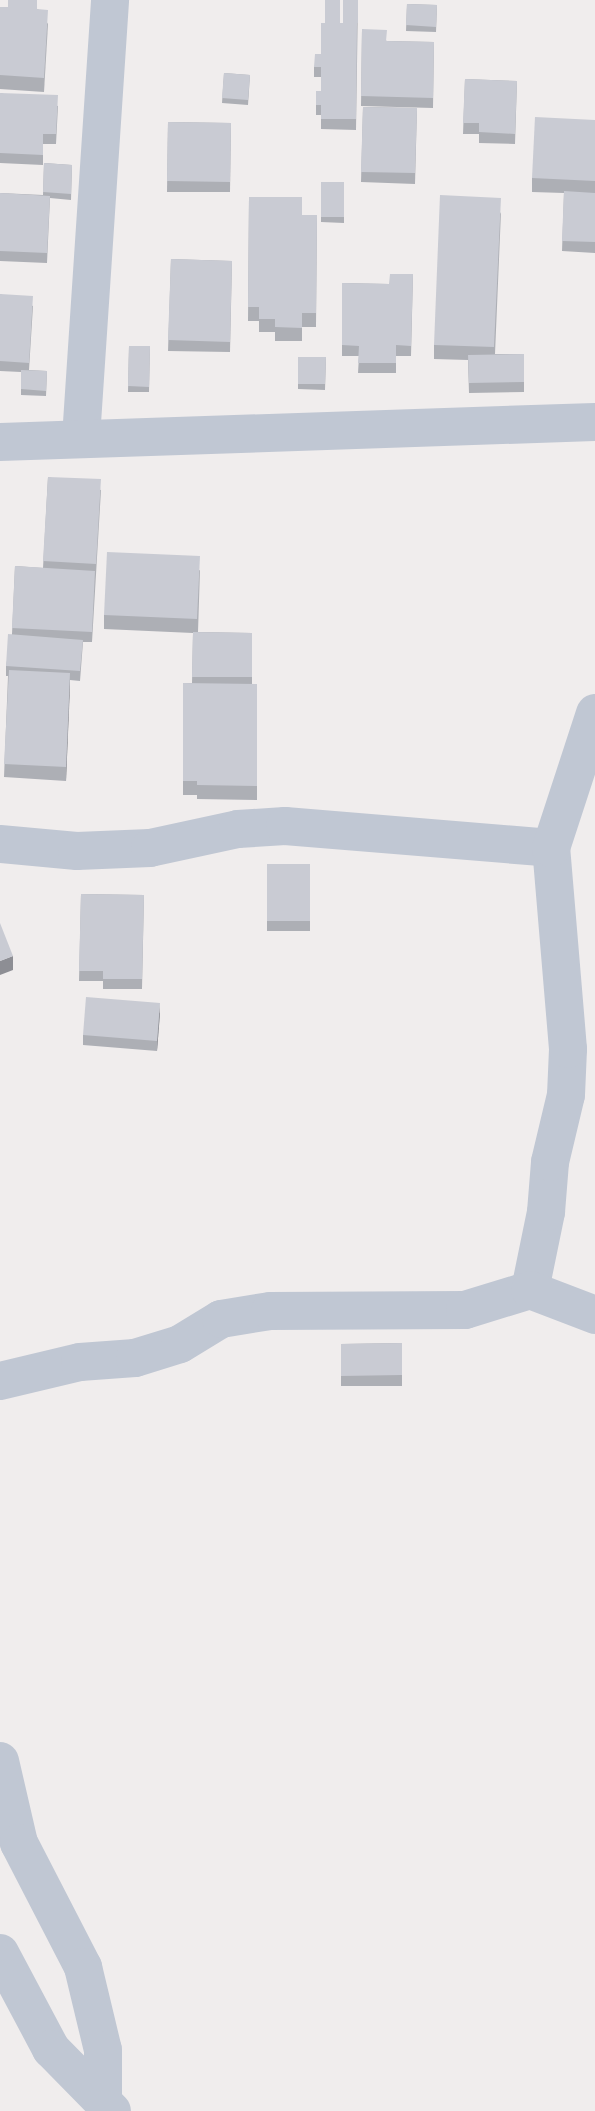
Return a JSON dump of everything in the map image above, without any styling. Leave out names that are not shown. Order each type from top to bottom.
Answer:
[{"type":"street","points":[[81,438],[110,0]]},
{"type":"street","points":[[0,442],[595,422]]},
{"type":"street","points":[[530,1290],[566,1096],[567,1061],[551,848],[595,713]]},
{"type":"street","points":[[0,844],[77,851],[149,848],[238,829],[285,827],[551,848]]},
{"type":"street","points":[[0,1381],[80,1362],[135,1358],[180,1344],[221,1320],[270,1311],[465,1310],[530,1290],[595,1315]]},
{"type":"street","points":[[0,1761],[19,1843],[83,1967],[103,2050],[108,2106]]},
{"type":"street","points":[[0,1953],[51,2049],[108,2106]]},
{"type":"building","points":[[8,0],[37,0],[37,9],[48,10],[44,78],[0,75],[0,7],[8,7]]},
{"type":"building","points":[[325,0],[340,0],[340,23],[325,23]]},
{"type":"building","points":[[343,0],[358,0],[358,23],[343,23]]},
{"type":"building","points":[[407,4],[437,5],[436,27],[406,25]]},
{"type":"building","points":[[321,23],[357,23],[356,119],[321,119],[321,105],[316,105],[316,91],[321,91],[321,67],[314,67],[315,54],[321,54]]},
{"type":"building","points":[[362,29],[387,30],[386,41],[434,42],[433,98],[361,96]]},
{"type":"building","points":[[224,73],[250,75],[248,100],[222,98]]},
{"type":"building","points":[[465,79],[517,81],[515,134],[479,132],[479,123],[463,123]]},
{"type":"building","points":[[0,93],[58,95],[56,134],[43,134],[43,155],[0,153]]},
{"type":"building","points":[[363,107],[417,108],[415,173],[361,172]]},
{"type":"building","points":[[535,117],[595,120],[595,181],[532,178]]},
{"type":"building","points":[[168,122],[231,123],[230,182],[167,181]]},
{"type":"building","points":[[44,163],[72,165],[71,194],[43,192]]},
{"type":"building","points":[[321,182],[344,182],[344,217],[321,217]]},
{"type":"building","points":[[564,191],[595,193],[595,242],[562,241]]},
{"type":"building","points":[[0,193],[50,196],[47,253],[0,251]]},
{"type":"building","points":[[440,195],[501,198],[494,347],[434,345]]},
{"type":"building","points":[[249,197],[302,197],[302,215],[317,215],[316,313],[302,313],[302,328],[275,327],[275,319],[259,319],[259,307],[248,307]]},
{"type":"building","points":[[171,259],[232,261],[230,342],[168,340]]},
{"type":"building","points":[[390,274],[413,274],[411,346],[396,345],[396,363],[358,363],[359,346],[342,345],[342,283],[389,284]]},
{"type":"building","points":[[0,294],[33,296],[29,363],[0,361]]},
{"type":"building","points":[[129,346],[150,346],[149,387],[128,386]]},
{"type":"building","points":[[524,354],[524,382],[469,383],[468,355]]},
{"type":"building","points":[[298,357],[326,357],[325,384],[298,384]]},
{"type":"building","points":[[21,370],[47,371],[46,391],[21,389]]},
{"type":"building","points":[[48,477],[101,479],[96,564],[43,561]]},
{"type":"building","points":[[107,552],[200,556],[197,619],[104,615]]},
{"type":"building","points":[[15,566],[95,571],[92,632],[12,628]]},
{"type":"building","points":[[193,632],[252,633],[252,677],[192,677]]},
{"type":"building","points":[[8,634],[83,640],[80,671],[6,666]]},
{"type":"building","points":[[9,670],[70,673],[66,767],[4,764]]},
{"type":"building","points":[[183,683],[257,684],[257,786],[197,785],[197,781],[183,781]]},
{"type":"building","points":[[267,864],[310,864],[310,921],[267,921]]},
{"type":"building","points":[[81,894],[144,895],[142,979],[103,979],[103,971],[79,971]]},
{"type":"building","points":[[0,923],[13,956],[0,961]]},
{"type":"building","points":[[86,997],[160,1003],[157,1041],[83,1035]]},
{"type":"building","points":[[402,1343],[402,1375],[341,1376],[341,1344]]}]
